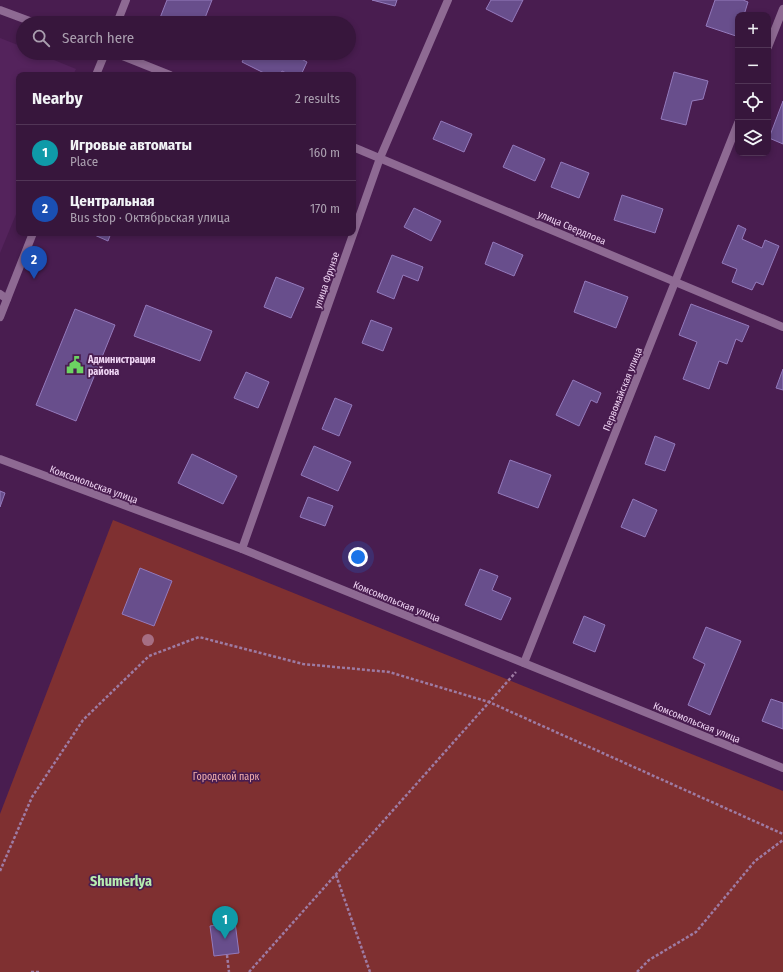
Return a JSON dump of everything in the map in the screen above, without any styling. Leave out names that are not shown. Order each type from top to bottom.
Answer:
[{"type":"street","points":[[120,16],[126,0]]},
{"type":"street","name":"улица Фрунзе","points":[[356,226],[380,158],[448,0]]},
{"type":"street","points":[[771,39],[783,9]]},
{"type":"street","points":[[0,10],[16,16]]},
{"type":"street","points":[[97,72],[102,60]]},
{"type":"street","points":[[132,60],[162,72]]},
{"type":"street","name":"Первомайская улица","points":[[524,663],[735,131]]},
{"type":"street","name":"улица Свердлова","points":[[356,148],[783,327]]},
{"type":"street","points":[[0,317],[4,296],[33,236]]},
{"type":"street","name":"улица Фрунзе","points":[[242,549],[352,236]]},
{"type":"street","name":"Комсомольская улица","points":[[0,459],[242,549],[783,768]]},
{"type":"path","points":[[0,871],[32,797],[83,720],[149,656],[199,637],[303,664],[389,672],[489,702],[783,834]]},
{"type":"path","points":[[249,972],[524,663]]},
{"type":"path","points":[[636,972],[649,960],[696,932],[755,861],[783,840]]},
{"type":"path","points":[[336,875],[370,972]]},
{"type":"path","points":[[227,954],[229,972]]},
{"type":"path","points":[[31,972],[41,972]]},
{"type":"shaded area","points":[[0,38],[16,44],[16,60],[54,60],[76,69],[74,72],[16,72],[16,214],[0,253]]},
{"type":"green space","name":"Городской парк","points":[[113,520],[783,791],[783,972],[0,972],[0,814]]},
{"type":"building","points":[[167,0],[212,0],[206,16],[161,16]]},
{"type":"building","points":[[372,0],[397,0],[395,6]]},
{"type":"building","points":[[491,0],[523,0],[512,22],[486,9]]},
{"type":"building","points":[[715,0],[743,0],[748,2],[745,12],[735,12],[735,36],[706,26]]},
{"type":"building","points":[[243,60],[303,60],[307,62],[302,72],[262,72],[242,62]]},
{"type":"building","points":[[674,72],[708,81],[703,99],[692,101],[686,125],[661,119]]},
{"type":"building","points":[[783,101],[783,144],[771,139],[771,133]]},
{"type":"building","points":[[441,121],[472,134],[464,152],[433,139]]},
{"type":"building","points":[[513,145],[545,159],[535,181],[503,167]]},
{"type":"building","points":[[561,162],[589,173],[579,198],[551,187]]},
{"type":"building","points":[[622,195],[663,209],[655,233],[614,220]]},
{"type":"building","points":[[414,208],[441,221],[431,241],[404,227]]},
{"type":"building","points":[[738,225],[746,229],[742,239],[762,248],[765,240],[779,246],[763,285],[756,282],[752,290],[732,282],[737,269],[722,263]]},
{"type":"building","points":[[97,236],[110,236],[108,241]]},
{"type":"building","points":[[493,242],[523,255],[514,276],[485,264]]},
{"type":"building","points":[[392,255],[423,267],[418,281],[403,275],[394,299],[377,292]]},
{"type":"building","points":[[276,277],[304,288],[291,318],[264,307]]},
{"type":"building","points":[[585,281],[628,297],[616,328],[574,312]]},
{"type":"building","points":[[691,304],[749,326],[742,342],[736,339],[727,364],[719,361],[709,389],[683,379],[697,342],[679,335]]},
{"type":"building","points":[[146,305],[212,331],[200,361],[134,336]]},
{"type":"building","name":"Администрация района","points":[[75,309],[115,325],[76,421],[36,405]]},
{"type":"building","points":[[371,320],[392,328],[383,351],[362,343]]},
{"type":"building","points":[[783,369],[783,390],[776,388]]},
{"type":"building","points":[[246,372],[269,382],[258,408],[234,398]]},
{"type":"building","points":[[573,380],[601,393],[597,403],[591,400],[579,426],[556,415]]},
{"type":"building","points":[[335,398],[352,405],[339,436],[322,429]]},
{"type":"building","points":[[655,436],[675,444],[665,471],[645,464]]},
{"type":"building","points":[[314,446],[351,462],[338,491],[301,475]]},
{"type":"building","points":[[192,454],[237,476],[223,504],[178,483]]},
{"type":"building","points":[[510,460],[551,475],[538,508],[498,493]]},
{"type":"building","points":[[0,491],[5,493],[0,507]]},
{"type":"building","points":[[308,497],[333,506],[325,526],[300,517]]},
{"type":"building","points":[[633,499],[657,510],[645,537],[621,527]]},
{"type":"building","points":[[140,568],[172,581],[154,626],[122,614]]},
{"type":"building","points":[[480,569],[498,576],[492,590],[511,598],[501,620],[465,605]]},
{"type":"building","points":[[584,616],[605,625],[595,652],[573,643]]},
{"type":"building","points":[[706,627],[741,641],[710,715],[688,705],[705,664],[693,658]]},
{"type":"building","points":[[771,699],[783,703],[783,729],[762,721]]},
{"type":"building","points":[[235,922],[239,953],[214,956],[210,926]]},
{"type":"place","name":"Центральная","points":[[34,279]]},
{"type":"place","name":"Администрация района","points":[[75,365]]},
{"type":"place","name":"Игровые автоматы","points":[[225,939]]},
{"type":"district","name":"Shumerlya","points":[[121,881]]}]
